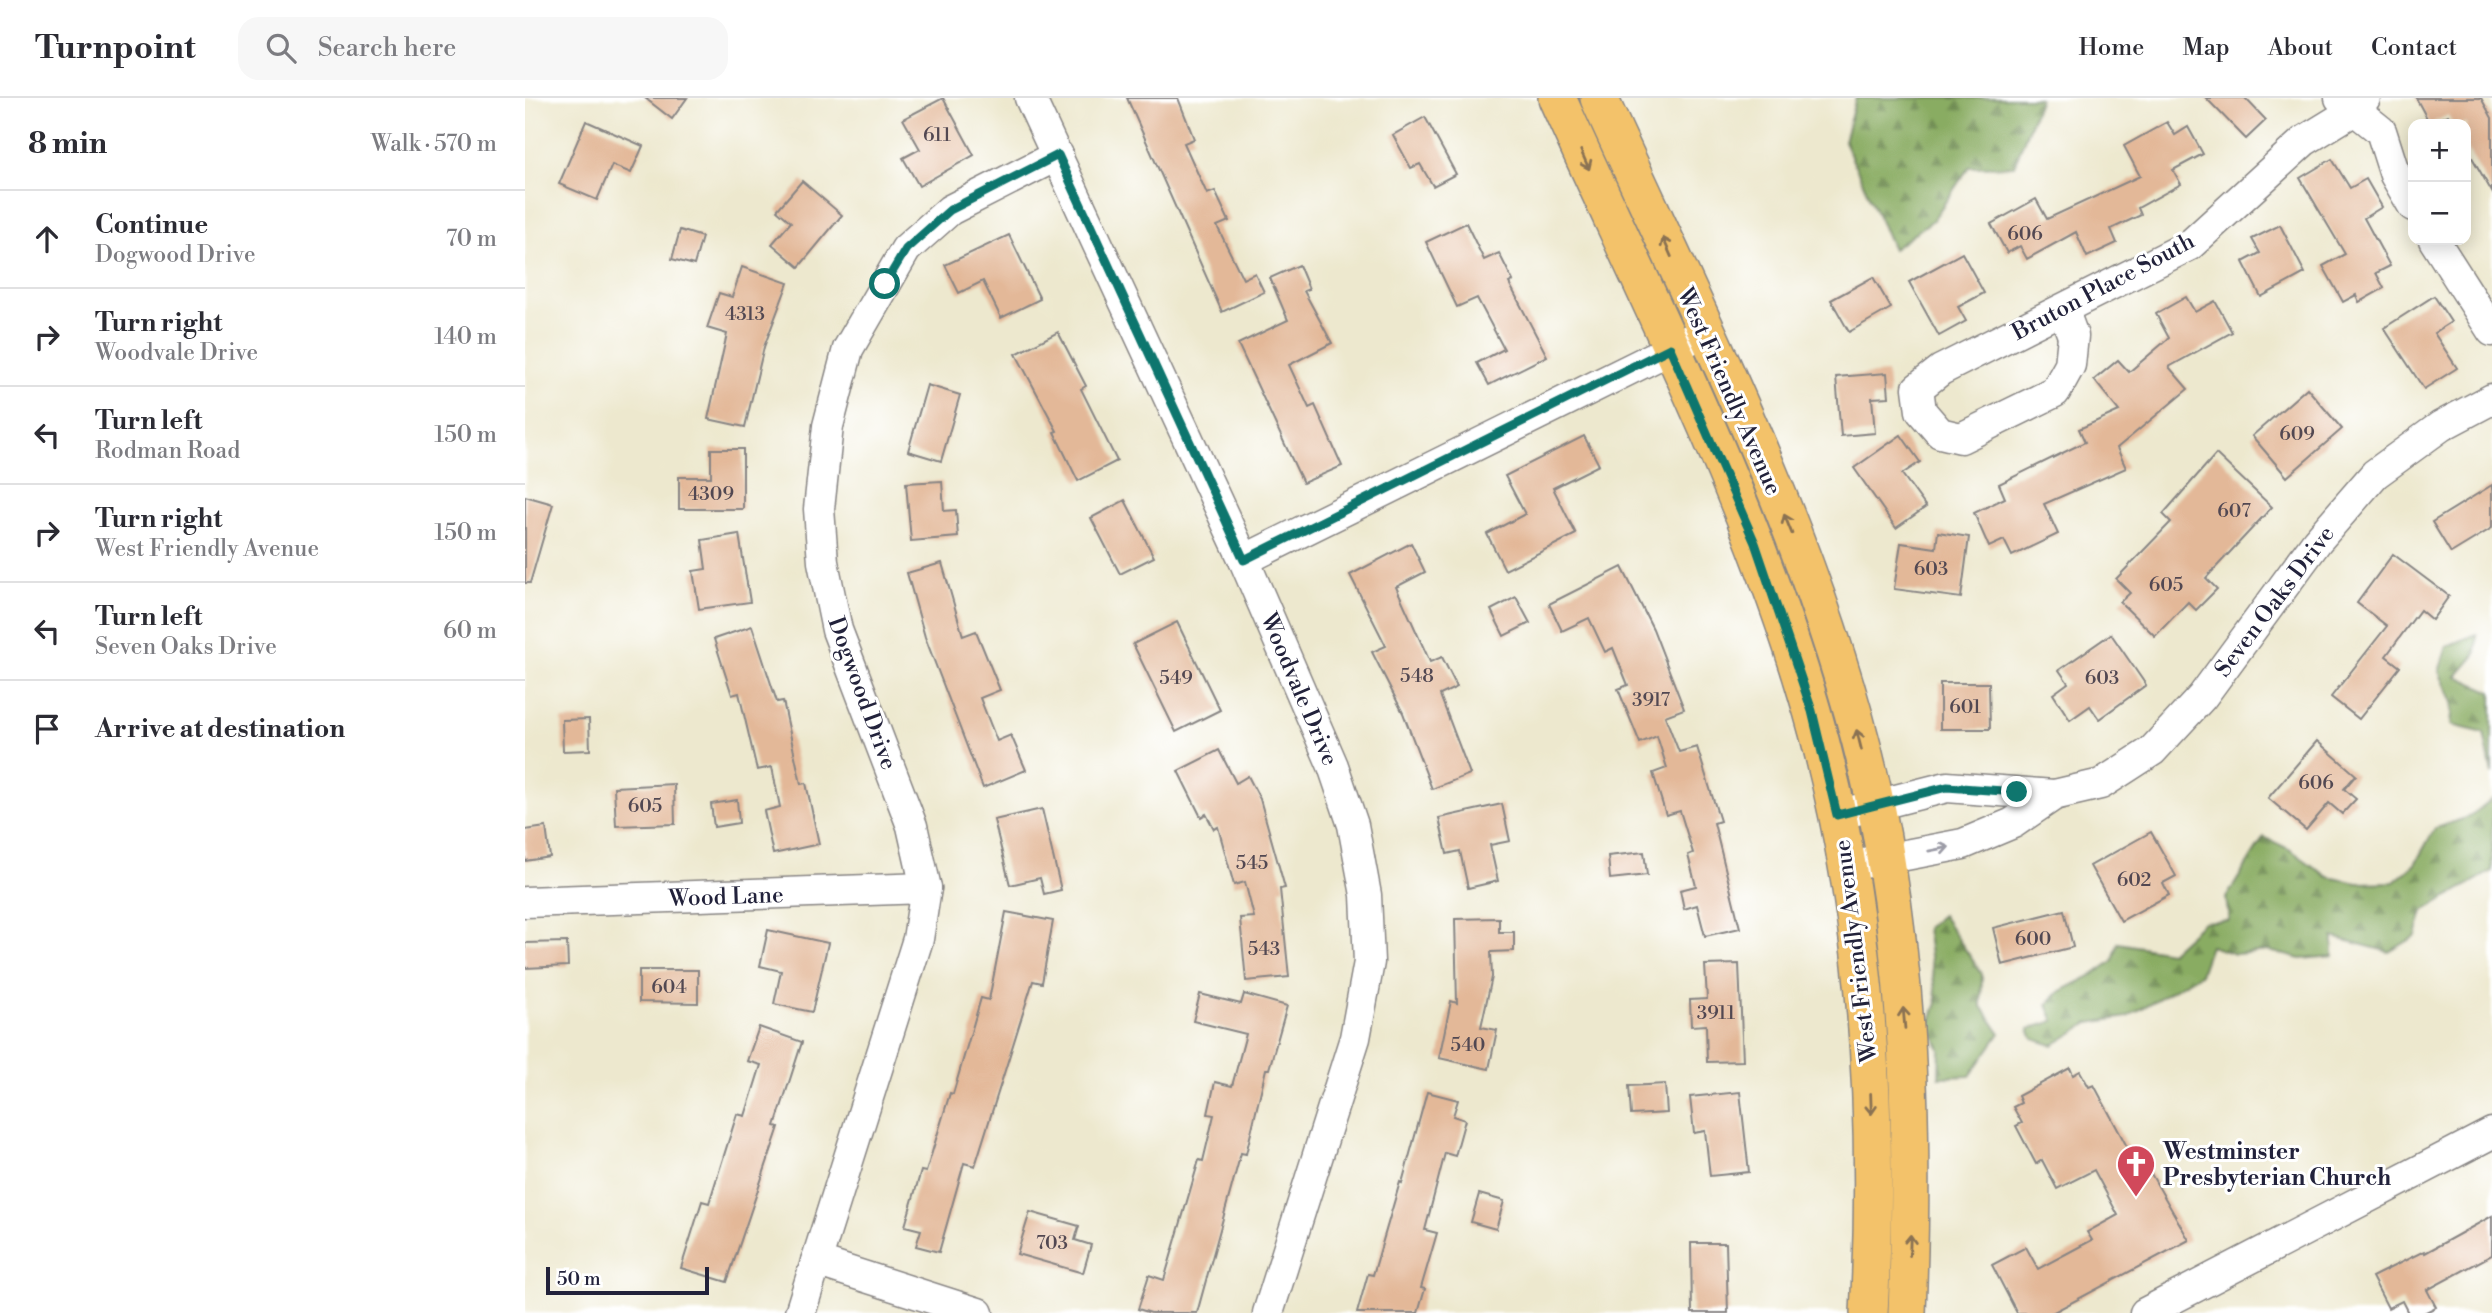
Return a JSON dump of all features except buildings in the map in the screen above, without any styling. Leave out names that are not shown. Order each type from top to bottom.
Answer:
[{"type":"main road","name":"West Friendly Avenue","points":[[1557,98],[1755,543],[1812,711],[1848,866],[1859,945],[1872,1102],[1869,1313]]},
{"type":"main road","name":"West Friendly Avenue","points":[[1599,98],[1791,529],[1852,712],[1886,859],[1898,941],[1911,1100],[1907,1313]]},
{"type":"street","name":"Woodvale Drive","points":[[1030,98],[1244,560],[1333,766],[1353,825],[1366,895],[1369,962],[1355,1038],[1268,1313]]},
{"type":"street","points":[[2353,102],[2381,131],[2395,175],[2408,197]]},
{"type":"street","name":"Bruton Place South","points":[[2063,309],[2073,336],[2070,365],[2055,392],[1961,438],[1940,433],[1921,411],[1918,388],[1941,370],[2190,245],[2304,141],[2353,102]]},
{"type":"street","name":"Dogwood Drive","points":[[800,1313],[918,939],[926,888],[912,826],[837,630],[823,562],[819,509],[828,426],[848,349],[906,249],[950,210],[1058,155]]},
{"type":"street","points":[[2437,245],[2492,331]]},
{"type":"street","points":[[1244,560],[1705,332]]},
{"type":"street","name":"Seven Oaks Drive","points":[[1837,815],[1947,787],[2054,795],[2101,784],[2152,751],[2201,697],[2317,541],[2375,474],[2441,426],[2492,399]]},
{"type":"street","name":"Seven Oaks Drive","points":[[1848,866],[1963,844],[2013,823],[2054,795]]},
{"type":"street","name":"Wood Lane","points":[[525,902],[926,888]]},
{"type":"street","points":[[2145,1313],[2492,1133]]},
{"type":"street","points":[[816,1261],[978,1313]]},
{"type":"green space","points":[[1856,98],[2040,98],[2014,166],[1969,167],[1933,220],[1893,249],[1844,141]]},
{"type":"green space","points":[[2477,634],[2476,654],[2457,676],[2492,692],[2492,774],[2484,733],[2451,725],[2453,702],[2439,672],[2447,646]]},
{"type":"green space","points":[[2492,799],[2492,871],[2423,911],[2416,936],[2389,952],[2333,937],[2333,956],[2301,959],[2269,951],[2235,954],[2210,946],[2200,974],[2127,1017],[2089,1023],[2053,1045],[2033,1039],[2029,1029],[2054,1021],[2047,1005],[2059,992],[2093,975],[2113,961],[2118,943],[2170,952],[2203,922],[2229,920],[2226,898],[2264,837],[2291,850],[2328,877],[2358,883],[2394,882],[2415,864],[2435,828],[2469,817]]},
{"type":"green space","points":[[1942,915],[1982,974],[1981,1005],[2000,1033],[1970,1076],[1939,1077],[1940,1049],[1929,1025],[1937,1003],[1926,928]]},
{"type":"place","name":"Westminster Presbyterian Church","points":[[2136,1198]]},
{"type":"route","points":[[885,284],[906,249],[950,210],[1058,155],[1244,560],[1670,348],[1755,543],[1812,711],[1837,815],[1947,787],[2017,792]]}]
